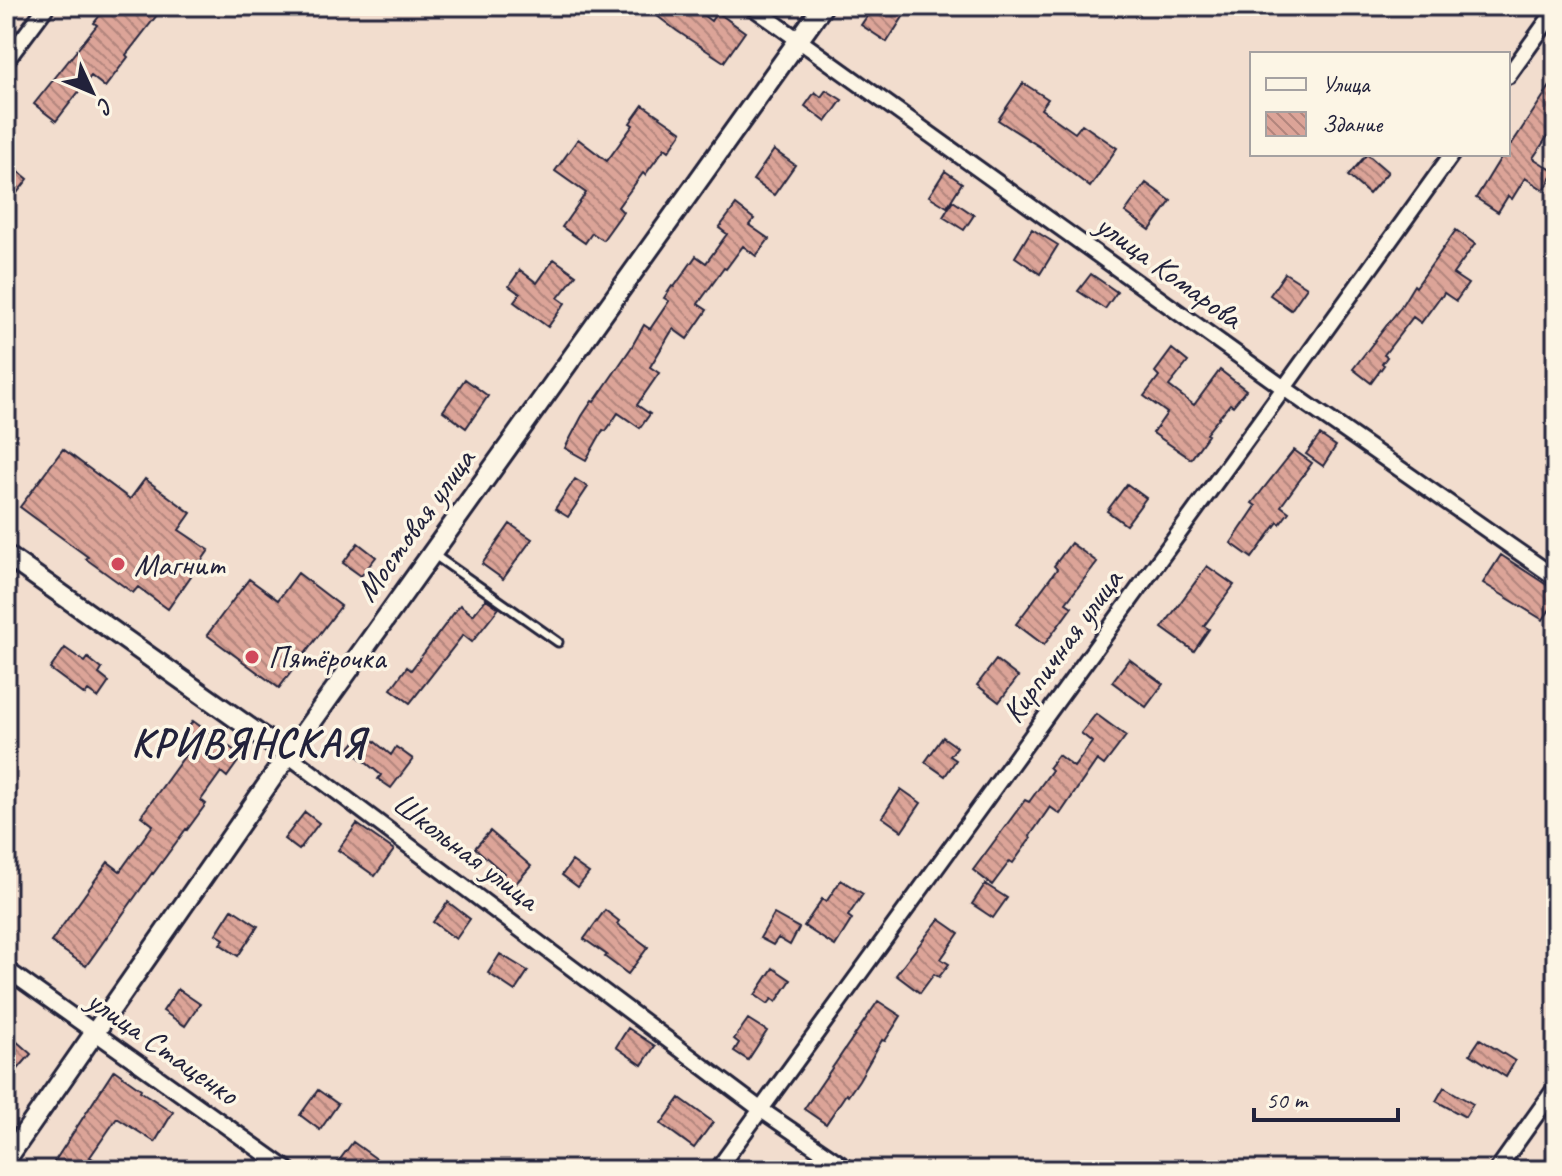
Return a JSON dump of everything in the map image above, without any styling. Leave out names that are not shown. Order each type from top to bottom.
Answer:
[{"type":"street","points":[[6,61],[47,6]]},
{"type":"street","name":"улица Комарова","points":[[751,6],[1284,388],[1556,578]]},
{"type":"street","name":"Мостовая улица","points":[[6,1160],[288,755],[823,6]]},
{"type":"street","points":[[1510,73],[1556,9]]},
{"type":"street","name":"Кирпичная улица","points":[[717,1170],[1451,156]]},
{"type":"street","name":"Школьная улица","points":[[6,555],[288,755],[760,1109],[849,1170]]},
{"type":"street","name":"улица Стаценко","points":[[6,969],[288,1170]]},
{"type":"street","points":[[1497,1170],[1556,1087]]},
{"type":"lane","points":[[432,553],[558,642]]},
{"type":"building","points":[[107,6],[164,6],[105,87],[91,76],[56,121],[34,104],[97,25],[94,23]]},
{"type":"building","points":[[644,6],[691,6],[711,21],[717,12],[745,32],[724,62]]},
{"type":"building","points":[[874,6],[910,6],[887,42],[861,25]]},
{"type":"building","points":[[1556,77],[1556,124],[1533,158],[1555,172],[1544,190],[1525,178],[1512,199],[1508,196],[1498,212],[1476,198],[1502,156],[1510,156],[1511,145]]},
{"type":"building","points":[[1023,83],[1048,99],[1041,109],[1075,133],[1082,124],[1117,148],[1090,187],[1043,149],[998,120]]},
{"type":"building","points":[[826,90],[842,100],[826,122],[805,106],[815,92],[821,97]]},
{"type":"building","points":[[643,105],[682,132],[669,151],[665,148],[645,175],[643,173],[618,207],[623,212],[603,240],[592,233],[585,243],[562,227],[586,193],[555,171],[578,139],[607,161],[633,125],[630,123]]},
{"type":"building","points":[[774,150],[795,165],[774,195],[753,180]]},
{"type":"building","points":[[1365,156],[1388,172],[1369,194],[1348,176]]},
{"type":"building","points":[[6,161],[28,179],[17,193],[6,184]]},
{"type":"building","points":[[945,171],[962,183],[947,207],[929,196]]},
{"type":"building","points":[[1146,183],[1171,201],[1150,230],[1125,212]]},
{"type":"building","points":[[953,201],[974,215],[964,230],[943,217]]},
{"type":"building","points":[[736,205],[754,219],[749,225],[769,239],[756,256],[743,246],[724,268],[698,304],[707,310],[687,339],[673,329],[650,367],[659,373],[637,405],[650,414],[640,428],[618,413],[606,431],[603,430],[586,460],[565,448],[582,416],[644,325],[650,329],[669,301],[664,298],[672,286],[696,256],[706,263],[727,234],[719,228]]},
{"type":"building","points":[[1032,229],[1058,245],[1040,274],[1015,257]]},
{"type":"building","points":[[1456,230],[1475,244],[1453,274],[1468,284],[1456,301],[1444,293],[1421,323],[1413,317],[1384,355],[1387,357],[1384,365],[1371,383],[1353,369]]},
{"type":"building","points":[[554,259],[576,275],[558,298],[565,303],[548,327],[514,302],[520,294],[509,286],[520,270],[537,283]]},
{"type":"building","points":[[1285,273],[1307,287],[1291,310],[1270,295]]},
{"type":"building","points":[[1091,274],[1117,292],[1105,309],[1078,291]]},
{"type":"building","points":[[1172,349],[1188,362],[1169,386],[1194,405],[1220,370],[1246,390],[1233,406],[1230,404],[1206,434],[1191,459],[1153,433],[1167,413],[1144,396],[1159,376],[1155,372]]},
{"type":"building","points":[[465,379],[488,396],[466,428],[443,411]]},
{"type":"building","points":[[1320,435],[1336,446],[1323,466],[1306,454]]},
{"type":"building","points":[[63,449],[130,499],[145,479],[191,513],[179,530],[209,550],[168,609],[138,587],[133,593],[20,507]]},
{"type":"building","points":[[1294,450],[1312,463],[1281,506],[1289,512],[1252,558],[1231,543],[1256,506],[1252,503]]},
{"type":"building","points":[[575,479],[588,487],[568,517],[555,509]]},
{"type":"building","points":[[1127,484],[1146,498],[1126,525],[1107,511]]},
{"type":"building","points":[[510,524],[532,539],[503,579],[482,564]]},
{"type":"building","points":[[358,543],[376,557],[361,576],[343,563]]},
{"type":"building","points":[[1071,543],[1097,562],[1066,603],[1072,607],[1044,645],[1016,624],[1057,569],[1054,566]]},
{"type":"building","points":[[1501,555],[1556,591],[1556,600],[1543,620],[1483,583]]},
{"type":"building","points":[[1207,566],[1234,585],[1204,626],[1209,629],[1194,651],[1162,628]]},
{"type":"building","points":[[298,573],[341,606],[279,688],[207,635],[249,579],[278,600]]},
{"type":"building","points":[[486,599],[499,608],[472,642],[463,635],[410,703],[391,689],[407,667],[411,670],[460,605],[473,615]]},
{"type":"building","points":[[65,648],[85,662],[88,658],[102,669],[99,674],[109,682],[98,698],[88,691],[85,695],[50,669]]},
{"type":"building","points":[[1129,659],[1163,684],[1146,707],[1112,682]]},
{"type":"building","points":[[996,660],[1018,677],[999,702],[977,685]]},
{"type":"building","points":[[1096,714],[1126,736],[1104,765],[1097,760],[1060,814],[1050,807],[1013,863],[1010,861],[992,885],[973,870],[1025,800],[1029,802],[1052,770],[1049,767],[1058,755],[1074,767],[1092,742],[1081,733]]},
{"type":"building","points":[[193,721],[242,756],[227,777],[221,772],[201,800],[206,804],[86,966],[51,942],[108,862],[120,871],[153,825],[141,816],[186,754],[175,746]]},
{"type":"building","points":[[363,732],[391,755],[396,747],[413,759],[391,788],[378,779],[381,775],[349,749]]},
{"type":"building","points":[[943,737],[957,747],[950,756],[956,760],[945,776],[925,762]]},
{"type":"building","points":[[901,789],[921,803],[902,831],[882,817]]},
{"type":"building","points":[[305,812],[319,823],[299,850],[284,839]]},
{"type":"building","points":[[357,824],[394,850],[375,876],[338,850]]},
{"type":"building","points":[[490,831],[531,866],[511,889],[499,879],[504,873],[475,848]]},
{"type":"building","points":[[572,861],[589,873],[578,887],[562,875]]},
{"type":"building","points":[[841,880],[863,894],[848,916],[852,919],[835,946],[804,926],[822,899],[826,902]]},
{"type":"building","points":[[985,884],[1007,898],[993,918],[972,904]]},
{"type":"building","points":[[448,902],[470,919],[456,939],[433,922]]},
{"type":"building","points":[[232,909],[258,926],[238,956],[220,944],[224,939],[216,934]]},
{"type":"building","points":[[605,910],[619,921],[617,924],[648,947],[628,974],[584,939]]},
{"type":"building","points":[[774,914],[799,928],[790,945],[778,938],[773,945],[760,938]]},
{"type":"building","points":[[939,919],[959,933],[941,959],[949,964],[939,977],[934,974],[920,993],[896,975]]},
{"type":"building","points":[[500,954],[528,971],[515,991],[488,973]]},
{"type":"building","points":[[773,968],[791,980],[776,1002],[772,999],[768,1004],[755,995]]},
{"type":"building","points":[[178,989],[200,1004],[185,1026],[163,1011]]},
{"type":"building","points":[[878,1001],[901,1016],[826,1124],[804,1109]]},
{"type":"building","points":[[748,1019],[767,1031],[748,1060],[734,1051],[739,1043],[734,1039]]},
{"type":"building","points":[[628,1028],[655,1046],[642,1065],[616,1047]]},
{"type":"building","points":[[6,1032],[31,1054],[6,1083]]},
{"type":"building","points":[[1480,1039],[1515,1061],[1506,1077],[1470,1054]]},
{"type":"building","points":[[114,1070],[173,1112],[155,1142],[117,1118],[90,1157],[93,1159],[86,1170],[49,1170]]},
{"type":"building","points":[[1444,1087],[1473,1104],[1465,1117],[1436,1101]]},
{"type":"building","points":[[318,1090],[338,1104],[320,1130],[300,1115]]},
{"type":"building","points":[[680,1098],[713,1122],[694,1148],[661,1124]]},
{"type":"building","points":[[353,1142],[392,1170],[332,1170]]},
{"type":"place","name":"Магнит","points":[[118,564]]},
{"type":"place","name":"Пятёрочка","points":[[252,657]]},
{"type":"district","name":"КРИВЯНСКАЯ","points":[[249,743]]}]
